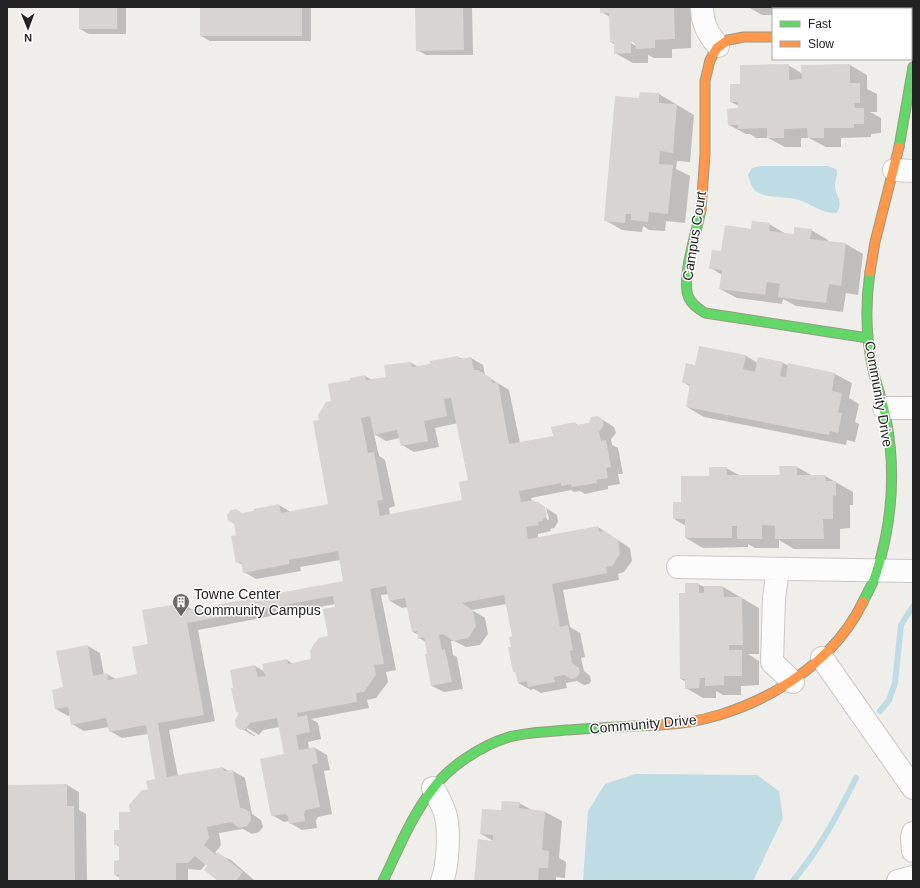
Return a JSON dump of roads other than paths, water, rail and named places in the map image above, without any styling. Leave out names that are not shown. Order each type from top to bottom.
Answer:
[{"type":"street","points":[[702,7],[702,16],[706,28],[718,46],[728,39],[772,37]]},
{"type":"street","name":"Campus Court","points":[[718,46],[711,56],[706,68],[705,149],[701,209],[686,282],[688,297],[695,307],[705,313],[868,338]]},
{"type":"street","name":"Community Drive","points":[[383,881],[413,820],[433,788],[460,762],[506,738],[528,733],[684,723],[734,711],[782,689],[793,682],[822,658],[845,632],[864,603],[878,570],[888,529],[891,489],[889,435],[884,408],[874,373],[868,338],[867,312],[869,269],[878,228],[903,170],[913,67]]},
{"type":"street","points":[[884,408],[913,408]]},
{"type":"street","points":[[678,566],[913,571]]},
{"type":"street","points":[[778,568],[774,598],[772,662],[793,682]]},
{"type":"street","points":[[822,658],[913,788]]},
{"type":"street","points":[[433,788],[445,812],[448,826],[446,863],[442,881]]},
{"type":"street","points":[[913,833],[913,851]]},
{"type":"street","points":[[898,881],[913,877]]},
{"type":"water","points":[[760,166],[828,166],[836,169],[835,189],[840,204],[837,213],[826,212],[799,200],[760,194],[752,186],[748,175],[752,168]]},
{"type":"water","points":[[635,774],[757,775],[779,791],[783,818],[753,881],[583,881],[588,811],[605,784]]},
{"type":"waterway","points":[[880,711],[889,700],[895,683],[901,625],[913,606]]},
{"type":"waterway","points":[[793,881],[803,869],[828,831],[856,778]]},
{"type":"place","name":"Towne Center Community Campus","points":[[181,617]]}]
